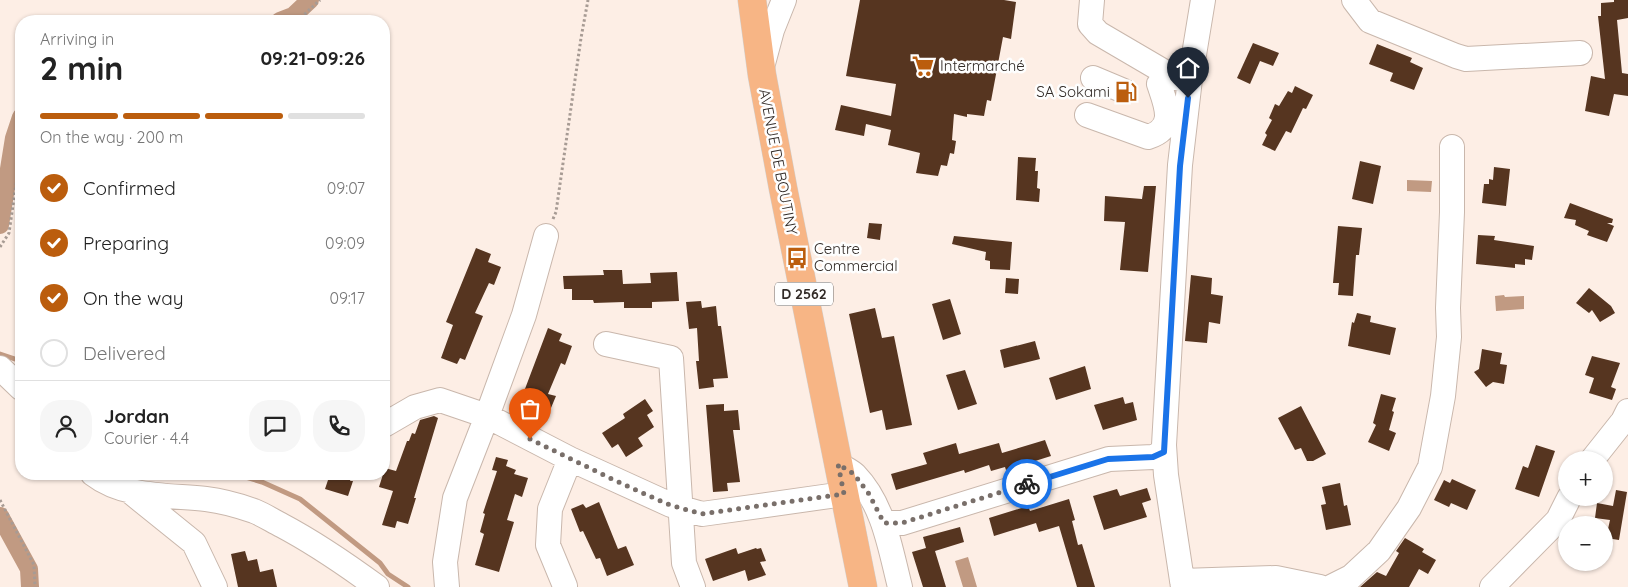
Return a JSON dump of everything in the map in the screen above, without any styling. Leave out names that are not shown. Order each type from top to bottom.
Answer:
[{"type":"main road","name":"AVENUE DE BOUTINY","points":[[752,0],[761,72],[782,188],[860,576]]},
{"type":"street","points":[[761,72],[772,30],[784,0]]},
{"type":"street","points":[[1092,0],[1090,24],[1098,33],[1172,80]]},
{"type":"street","points":[[1088,115],[1148,137],[1158,134],[1165,126],[1172,80],[1202,0]]},
{"type":"street","points":[[1354,0],[1370,21],[1466,59],[1580,52]]},
{"type":"street","points":[[1094,78],[1126,92],[1147,91],[1172,80]]},
{"type":"street","points":[[1172,80],[1180,166],[1164,452],[1182,584],[1276,578],[1320,587]]},
{"type":"street","points":[[1331,587],[1351,577],[1379,551],[1409,508],[1430,467],[1444,396],[1449,337],[1452,147]]},
{"type":"street","points":[[447,587],[445,562],[455,498],[488,416],[524,315],[546,236]]},
{"type":"street","points":[[606,344],[670,358],[684,563],[693,587]]},
{"type":"street","points":[[0,368],[15,382]]},
{"type":"street","points":[[390,422],[415,407],[440,400],[488,416],[620,483],[680,508],[702,514],[844,494]]},
{"type":"street","points":[[1599,451],[1623,421],[1628,411]]},
{"type":"street","points":[[884,523],[902,523],[1108,459],[1153,457],[1164,452]]},
{"type":"street","points":[[565,586],[548,545],[550,509],[570,459]]},
{"type":"street","points":[[1108,459],[1129,466],[1146,475],[1166,475]]},
{"type":"street","points":[[838,464],[854,474],[869,494],[884,523],[900,587]]},
{"type":"street","points":[[103,480],[128,490],[152,496],[208,499],[256,512],[355,570],[378,587]]},
{"type":"street","points":[[128,490],[194,543],[215,587]]},
{"type":"street","points":[[1492,587],[1558,520],[1565,506]]},
{"type":"street","points":[[860,576],[894,562]]},
{"type":"path","points":[[304,15],[320,0]]},
{"type":"path","points":[[546,236],[556,212],[588,0]]},
{"type":"path","points":[[0,247],[9,233],[15,191]]},
{"type":"path","points":[[0,500],[34,565],[35,587]]},
{"type":"shaded area","points":[[1407,180],[1432,181],[1431,192],[1407,191]]},
{"type":"shaded area","points":[[1504,295],[1505,297],[1524,296],[1524,309],[1496,311],[1495,296]]},
{"type":"shaded area","points":[[968,557],[977,587],[963,587],[955,561]]},
{"type":"building","name":"Intermarché","points":[[860,0],[1004,0],[1016,2],[1011,39],[1003,37],[991,101],[987,100],[984,116],[967,114],[967,117],[954,114],[952,140],[956,141],[954,154],[950,153],[947,166],[941,165],[938,176],[916,173],[920,153],[888,145],[891,130],[866,124],[864,136],[835,130],[841,105],[891,116],[896,84],[846,76]]},
{"type":"building","points":[[1614,0],[1628,0],[1628,18],[1617,20],[1622,73],[1628,74],[1628,96],[1614,94],[1609,116],[1585,111],[1591,76],[1605,79],[1598,16],[1601,16],[1601,3],[1614,2]]},
{"type":"building","points":[[1253,43],[1279,53],[1273,66],[1260,61],[1250,84],[1237,78]]},
{"type":"building","points":[[1377,44],[1412,58],[1410,62],[1423,68],[1414,90],[1390,81],[1393,73],[1369,64]]},
{"type":"building","points":[[1295,86],[1313,95],[1306,109],[1303,108],[1291,133],[1286,131],[1275,151],[1262,145],[1267,135],[1265,133],[1272,120],[1269,118],[1275,104],[1279,106],[1288,91],[1292,93]]},
{"type":"building","points":[[1018,157],[1036,158],[1035,171],[1038,171],[1037,188],[1040,189],[1039,202],[1016,200]]},
{"type":"building","points":[[1360,161],[1381,166],[1373,204],[1352,199]]},
{"type":"building","points":[[1494,167],[1510,169],[1506,206],[1482,203],[1484,184],[1489,184],[1489,179],[1493,180]]},
{"type":"building","points":[[1144,186],[1156,186],[1148,272],[1120,270],[1125,222],[1104,221],[1105,196],[1142,199]]},
{"type":"building","points":[[1570,203],[1613,219],[1612,223],[1607,223],[1614,226],[1607,242],[1587,235],[1589,231],[1575,225],[1576,220],[1564,218]]},
{"type":"building","points":[[869,223],[882,224],[880,240],[867,238]]},
{"type":"building","points":[[1338,226],[1362,228],[1359,255],[1356,255],[1353,296],[1338,295],[1339,283],[1333,283]]},
{"type":"building","points":[[1478,235],[1495,236],[1494,240],[1534,246],[1532,260],[1525,259],[1525,265],[1515,264],[1515,268],[1476,264]]},
{"type":"building","points":[[954,236],[1012,242],[1010,270],[990,269],[990,261],[985,260],[986,252],[952,244]]},
{"type":"building","points":[[476,248],[491,254],[488,262],[501,267],[494,285],[489,283],[475,313],[483,316],[465,360],[460,358],[457,364],[441,358],[453,325],[446,322]]},
{"type":"building","points":[[603,270],[622,270],[623,284],[651,283],[650,273],[677,272],[679,301],[652,302],[652,308],[624,308],[624,302],[594,303],[593,300],[572,300],[572,289],[564,289],[563,276],[604,275]]},
{"type":"building","points":[[1191,275],[1212,278],[1211,294],[1223,296],[1220,324],[1209,322],[1207,343],[1185,341]]},
{"type":"building","points":[[1006,278],[1019,279],[1018,294],[1005,293]]},
{"type":"building","points":[[1589,288],[1611,306],[1615,313],[1600,322],[1592,310],[1589,313],[1576,303]]},
{"type":"building","points":[[950,299],[961,334],[943,340],[932,304]]},
{"type":"building","points":[[701,301],[702,308],[716,306],[718,326],[721,326],[728,378],[713,379],[714,387],[699,389],[696,361],[699,361],[697,328],[689,329],[686,302]]},
{"type":"building","points":[[875,308],[882,338],[894,336],[912,425],[886,430],[882,410],[870,413],[849,314]]},
{"type":"building","points":[[1357,313],[1371,316],[1370,322],[1396,328],[1390,355],[1348,346],[1352,322],[1354,323]]},
{"type":"building","points":[[548,328],[562,334],[559,341],[572,346],[565,365],[561,363],[548,394],[556,396],[548,415],[535,409],[532,416],[517,410]]},
{"type":"building","points":[[1035,341],[1040,359],[1004,368],[1000,350]]},
{"type":"building","points":[[1482,349],[1502,353],[1500,364],[1507,365],[1504,384],[1493,382],[1486,387],[1474,372],[1479,369]]},
{"type":"building","points":[[1592,356],[1620,363],[1611,387],[1616,389],[1612,400],[1589,393],[1594,378],[1585,375]]},
{"type":"building","points":[[1085,366],[1091,389],[1056,400],[1049,378]]},
{"type":"building","points":[[965,370],[977,404],[958,410],[946,375]]},
{"type":"building","points":[[1381,394],[1396,398],[1389,430],[1396,433],[1389,451],[1368,442],[1376,425],[1373,423]]},
{"type":"building","points":[[1123,397],[1125,404],[1133,402],[1137,420],[1103,430],[1094,405]]},
{"type":"building","points":[[645,399],[653,411],[647,415],[654,427],[638,438],[643,446],[626,457],[618,444],[612,448],[602,433],[625,418],[623,414]]},
{"type":"building","points":[[724,404],[724,411],[738,410],[740,430],[733,430],[740,482],[727,483],[728,491],[713,492],[706,405]]},
{"type":"building","points":[[1301,406],[1326,454],[1313,461],[1307,461],[1301,448],[1295,450],[1278,418]]},
{"type":"building","points":[[434,416],[438,418],[408,524],[397,521],[395,528],[382,525],[393,491],[379,487],[381,480],[390,480],[390,469],[396,471],[407,441],[409,441],[412,433],[415,434],[420,420]]},
{"type":"building","points":[[1045,440],[1051,456],[1006,470],[1005,467],[991,471],[989,465],[965,473],[964,470],[896,490],[891,474],[927,464],[923,453],[956,443],[959,454],[999,443],[1002,453]]},
{"type":"building","points":[[1536,445],[1555,451],[1539,497],[1515,489],[1523,466],[1528,468]]},
{"type":"building","points":[[496,457],[508,460],[506,466],[516,470],[514,474],[528,478],[522,497],[515,494],[507,520],[514,522],[499,572],[475,565],[484,534],[480,532],[485,514],[483,513],[497,471],[492,470]]},
{"type":"building","points":[[1452,479],[1476,490],[1467,510],[1451,503],[1449,507],[1434,500],[1444,480],[1450,483]]},
{"type":"building","points":[[328,480],[353,481],[348,496],[325,489]]},
{"type":"building","points":[[1340,483],[1344,506],[1347,505],[1351,525],[1326,530],[1321,505],[1326,504],[1322,487]]},
{"type":"building","points":[[1147,488],[1151,500],[1142,503],[1147,517],[1104,530],[1093,496],[1117,489],[1120,496]]},
{"type":"building","points":[[1616,490],[1627,492],[1619,540],[1613,539],[1613,516],[1595,516],[1597,506],[1613,506]]},
{"type":"building","points":[[1069,499],[1075,520],[1072,521],[1078,545],[1082,544],[1095,587],[1077,587],[1059,526],[1039,532],[1036,523],[994,536],[989,518],[1028,506],[1030,511]]},
{"type":"building","points":[[599,502],[618,549],[626,546],[634,565],[607,576],[600,558],[596,559],[583,531],[580,532],[571,509],[583,504],[586,508]]},
{"type":"building","points":[[960,527],[964,542],[935,551],[946,587],[923,587],[912,552],[926,548],[923,537]]},
{"type":"building","points":[[1405,538],[1424,549],[1422,552],[1436,560],[1428,574],[1419,569],[1409,587],[1360,587],[1377,572],[1386,576],[1399,553],[1396,551]]},
{"type":"building","points":[[736,548],[738,554],[761,548],[766,561],[760,562],[766,575],[748,581],[745,570],[713,581],[705,559]]},
{"type":"building","points":[[245,551],[248,561],[257,559],[260,572],[273,569],[277,587],[238,587],[231,554]]},
{"type":"waterway","points":[[294,15],[310,0]]},
{"type":"waterway","points":[[0,225],[15,135]]},
{"type":"waterway","points":[[0,354],[15,359]]},
{"type":"waterway","points":[[256,480],[300,499],[380,563],[388,574],[408,587]]},
{"type":"waterway","points":[[0,516],[29,569],[30,587]]},
{"type":"way so far","points":[[530,439],[656,499],[702,514],[844,494],[838,464],[854,474],[869,494],[884,523],[902,523],[1027,484]]},
{"type":"place","name":"Intermarché","points":[[923,66]]},
{"type":"place","name":"SA Sokami","points":[[1126,92]]},
{"type":"place","name":"Centre Commercial","points":[[797,258]]},
{"type":"route","points":[[1027,484],[1108,459],[1147,458],[1164,452],[1180,166],[1188,98]]}]
